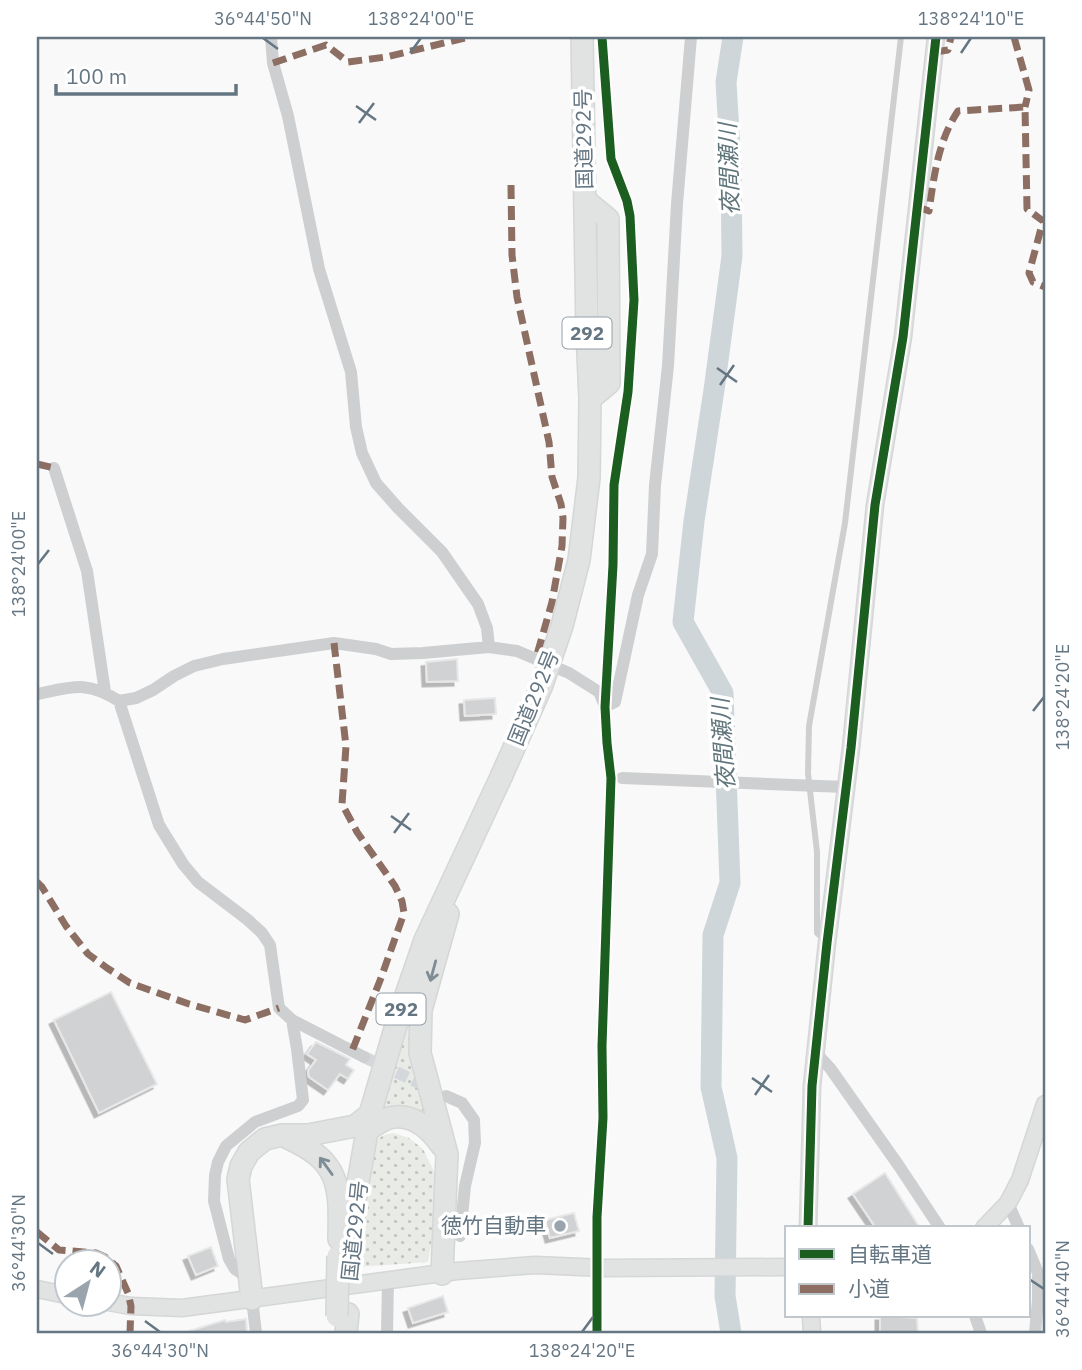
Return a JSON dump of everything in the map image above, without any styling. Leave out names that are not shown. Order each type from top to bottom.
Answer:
[{"type":"highway","name":"国道292号","points":[[344,1256],[369,1122],[399,1015],[425,940],[542,685],[562,626],[579,560],[589,478],[590,399],[582,37]]},
{"type":"highway","points":[[442,1274],[447,1154],[421,1053],[421,1010],[463,858]]},
{"type":"highway","points":[[251,1289],[238,1179],[241,1166],[249,1152],[265,1139],[282,1135],[308,1135],[403,1117],[419,1122],[433,1134],[447,1154]]},
{"type":"highway","points":[[282,1135],[307,1147],[322,1159],[333,1176],[339,1195],[344,1256],[342,1324]]},
{"type":"street","points":[[271,37],[273,63],[288,116],[319,269],[351,372],[356,427],[362,453],[376,483],[442,552],[478,604],[487,628],[489,647]]},
{"type":"street","points":[[597,1333],[600,1268],[597,1217],[603,1118],[603,1046],[617,778],[607,743],[605,707],[613,565],[614,485],[628,392],[634,300],[630,216],[611,159],[602,37]]},
{"type":"street","points":[[605,707],[615,702],[638,595],[652,554],[655,485],[668,366],[677,204],[691,37]]},
{"type":"street","points":[[808,1226],[812,1086],[827,943],[852,748],[875,505],[903,337],[936,37]]},
{"type":"street","points":[[54,468],[88,571],[104,692]]},
{"type":"street","points":[[37,694],[79,686],[104,692],[119,701],[136,698],[194,666],[223,659],[334,643],[391,654],[489,647],[517,651],[569,673],[599,692],[605,707]]},
{"type":"street","points":[[119,701],[159,825],[183,864],[198,882],[262,933],[270,945],[278,1008],[292,1020],[364,1057]]},
{"type":"street","points":[[617,778],[846,787]]},
{"type":"street","points":[[256,1333],[251,1289],[229,1259],[214,1201],[215,1175],[226,1146],[255,1122],[298,1107],[303,1100],[292,1020]]},
{"type":"street","points":[[816,1052],[830,1068],[939,1226]]},
{"type":"street","points":[[446,1096],[462,1103],[474,1120],[475,1143],[465,1186],[460,1236]]},
{"type":"street","points":[[986,1226],[1008,1203],[1020,1180],[1045,1104]]},
{"type":"street","points":[[1008,1203],[1018,1226]]},
{"type":"street","points":[[1030,1254],[1038,1273],[1035,1333]]},
{"type":"street","points":[[122,1304],[183,1308],[251,1289],[388,1280],[535,1265],[600,1268],[785,1267]]},
{"type":"street","points":[[387,1333],[388,1280]]},
{"type":"lane","points":[[827,943],[817,933],[817,852],[808,773],[809,726],[845,523],[901,37]]},
{"type":"shaded area","points":[[415,995],[436,1128],[381,1116]]},
{"type":"shaded area","points":[[393,1133],[409,1138],[423,1149],[435,1173],[438,1205],[428,1262],[358,1267],[371,1149],[380,1138]]},
{"type":"building","points":[[457,659],[458,681],[427,682],[426,662]]},
{"type":"building","points":[[495,698],[496,714],[465,716],[464,700]]},
{"type":"building","points":[[111,992],[157,1084],[99,1113],[54,1020]]},
{"type":"building","points":[[316,1042],[350,1059],[346,1065],[354,1070],[348,1079],[340,1074],[328,1090],[309,1077],[308,1071],[316,1060],[307,1054]]},
{"type":"building","points":[[885,1173],[919,1226],[875,1226],[853,1194]]},
{"type":"building","points":[[574,1213],[579,1231],[550,1238],[545,1220]]},
{"type":"building","points":[[211,1247],[218,1266],[196,1275],[188,1256]]},
{"type":"building","points":[[443,1296],[448,1312],[413,1323],[408,1308]]},
{"type":"building","points":[[880,1318],[917,1318],[918,1333],[880,1333]]},
{"type":"building","points":[[246,1319],[247,1333],[189,1333],[225,1320]]},
{"type":"waterway","name":"夜間瀬川","points":[[731,1333],[725,1296],[727,1158],[711,1087],[713,935],[730,883],[723,693],[683,622],[694,521],[732,256],[731,166],[726,82],[733,37]]},
{"type":"tunnel","points":[[364,1057],[430,1088]]},
{"type":"marked path","points":[[273,63],[326,45],[348,62],[386,57],[469,37]]},
{"type":"marked path","points":[[935,52],[948,50],[951,37]]},
{"type":"marked path","points":[[1014,37],[1029,90],[1025,107]]},
{"type":"marked path","points":[[918,207],[929,211],[941,147],[958,111],[1025,107],[1027,209],[1043,221],[1029,273],[1033,282],[1045,287]]},
{"type":"marked path","points":[[511,185],[512,255],[517,297],[549,442],[552,477],[563,518],[562,546],[552,602],[536,658]]},
{"type":"marked path","points":[[37,464],[54,468]]},
{"type":"marked path","points":[[334,643],[346,746],[342,804],[357,832],[395,886],[404,913],[352,1051]]},
{"type":"marked path","points":[[37,882],[88,954],[130,983],[245,1020],[279,1008]]},
{"type":"marked path","points":[[37,1232],[59,1250],[96,1253],[116,1266],[131,1306],[130,1333]]},
{"type":"cycle path","points":[[597,1333],[597,1217],[603,1118],[602,1046],[611,778],[605,707],[613,565],[614,485],[628,392],[634,300],[630,216],[611,159],[602,37]]},
{"type":"cycle path","points":[[808,1226],[812,1086],[827,943],[851,748],[875,505],[903,337],[936,37]]},
{"type":"place","name":"徳竹自動車","points":[[560,1226]]}]
